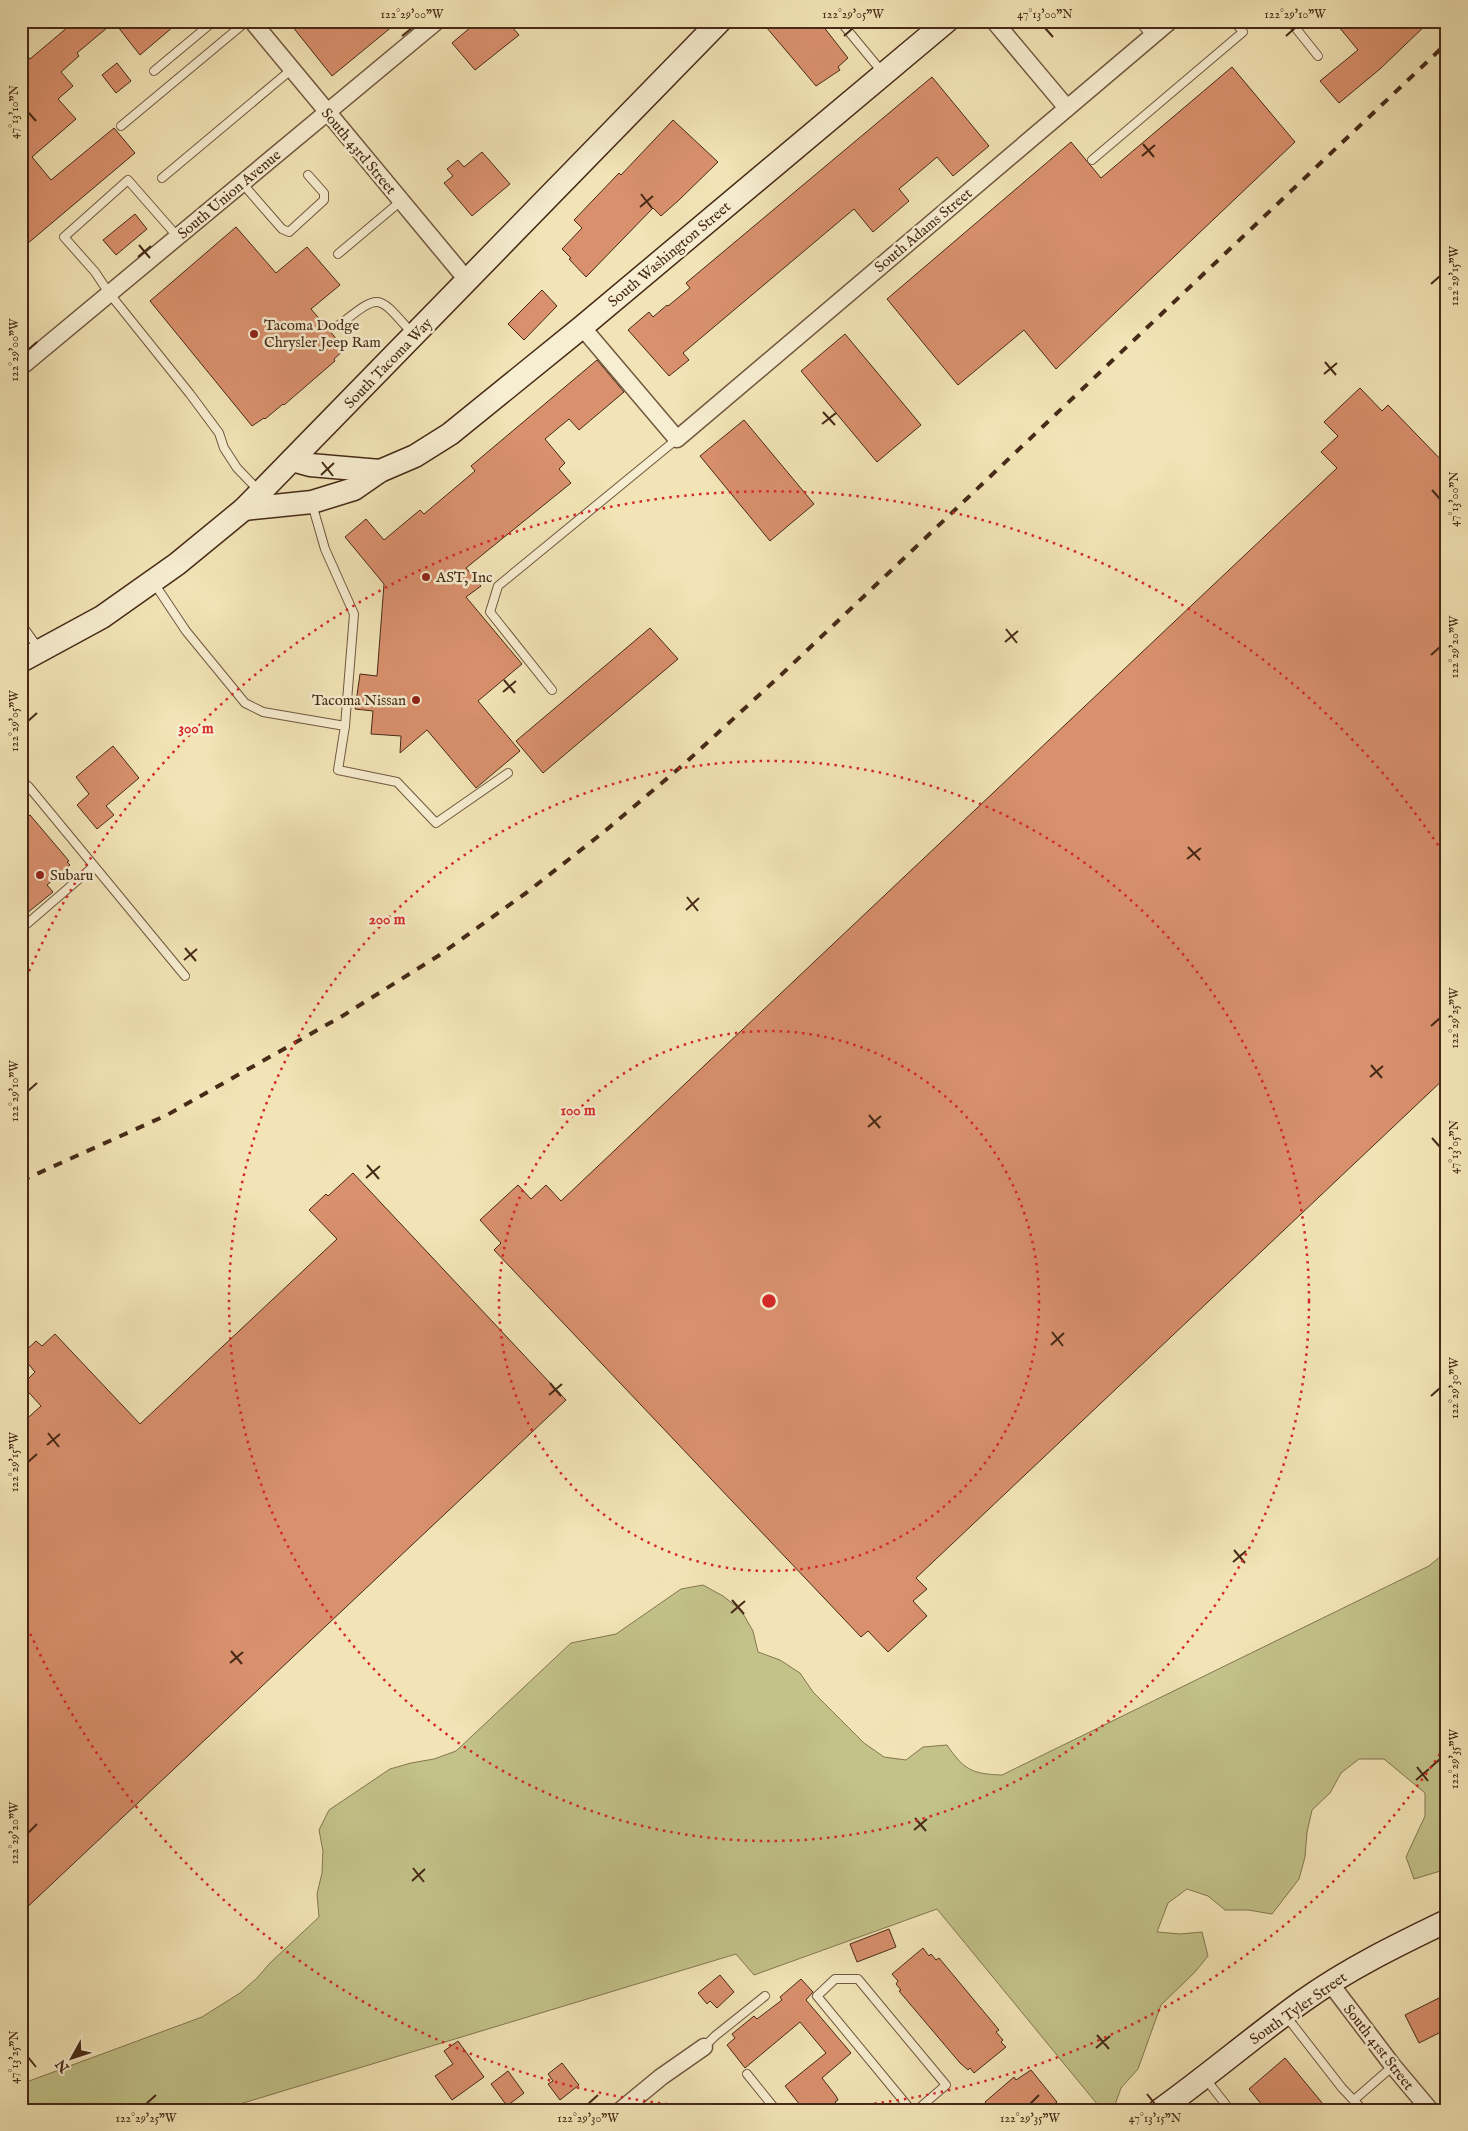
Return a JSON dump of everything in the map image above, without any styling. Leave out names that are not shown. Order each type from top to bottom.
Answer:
[{"type":"main road","name":"South Tacoma Way","points":[[31,656],[102,617],[197,548],[244,509],[720,21]]},
{"type":"main road","name":"South Washington Street","points":[[244,509],[312,502],[354,489],[380,472],[415,456],[450,434],[582,327],[947,21]]},
{"type":"main road","points":[[292,460],[310,464],[380,472]]},
{"type":"main road","name":"South Tyler Street","points":[[1160,2110],[1330,1983],[1380,1953],[1447,1921]]},
{"type":"street","name":"South 43rd Street","points":[[252,21],[468,280]]},
{"type":"street","name":"South Union Avenue","points":[[21,367],[437,21]]},
{"type":"street","points":[[994,21],[1067,108]]},
{"type":"street","name":"South Adams Street","points":[[677,439],[1170,21]]},
{"type":"street","points":[[582,327],[677,439]]},
{"type":"street","name":"South 41st Street","points":[[1330,1983],[1393,2066],[1430,2110]]},
{"type":"street","points":[[621,2110],[661,2077],[704,2047]]},
{"type":"lane","points":[[154,71],[214,21]]},
{"type":"lane","points":[[121,126],[247,21]]},
{"type":"lane","points":[[840,21],[884,75]]},
{"type":"lane","points":[[1139,21],[1152,37]]},
{"type":"lane","points":[[1092,160],[1244,32],[1234,21]]},
{"type":"lane","points":[[1290,21],[1318,56]]},
{"type":"lane","points":[[162,178],[292,69]]},
{"type":"lane","points":[[242,183],[282,229],[289,232],[324,200],[324,193],[308,175]]},
{"type":"lane","points":[[177,236],[128,180],[64,237],[95,272],[109,293],[219,433],[224,448],[237,468],[260,492]]},
{"type":"lane","points":[[338,254],[402,201]]},
{"type":"lane","points":[[339,326],[368,302],[377,301],[385,303],[414,336]]},
{"type":"lane","points":[[552,690],[490,612],[498,586],[677,439]]},
{"type":"lane","points":[[312,502],[325,550],[354,614],[345,726],[338,770],[397,782],[436,823],[508,773]]},
{"type":"lane","points":[[152,582],[186,631],[245,703],[263,712],[345,726]]},
{"type":"lane","points":[[21,624],[31,656]]},
{"type":"lane","points":[[21,780],[30,787],[185,976]]},
{"type":"lane","points":[[21,929],[94,866]]},
{"type":"lane","points":[[911,2110],[816,1996],[835,1979],[858,1979],[946,2085],[917,2110]]},
{"type":"lane","points":[[704,2047],[765,1996]]},
{"type":"lane","points":[[1285,2015],[1363,2110]]},
{"type":"lane","points":[[1354,2100],[1393,2066]]},
{"type":"lane","points":[[747,2074],[776,2110]]},
{"type":"lane","points":[[1204,2078],[1230,2110]]},
{"type":"green space","points":[[1447,1551],[1447,1869],[1414,1879],[1406,1857],[1425,1816],[1425,1793],[1384,1759],[1359,1759],[1341,1773],[1330,1793],[1312,1810],[1307,1832],[1305,1857],[1299,1879],[1272,1914],[1248,1910],[1225,1910],[1208,1896],[1187,1889],[1168,1903],[1157,1932],[1180,1934],[1202,1932],[1208,1956],[1194,1973],[1161,2005],[1138,2069],[1121,2088],[1113,2110],[1102,2110],[937,1909],[754,1975],[736,1954],[220,2110],[21,2110],[21,2084],[202,2017],[240,1993],[257,1978],[270,1963],[319,1917],[317,1894],[322,1873],[323,1851],[319,1830],[329,1810],[390,1769],[434,1759],[456,1751],[571,1643],[616,1634],[681,1589],[703,1585],[723,1596],[741,1610],[753,1631],[758,1652],[780,1660],[800,1673],[813,1692],[864,1743],[884,1757],[906,1760],[923,1747],[947,1745],[959,1760],[970,1769],[976,1772],[1002,1775],[1429,1566]]},
{"type":"building","points":[[75,21],[180,21],[140,55],[114,22],[77,53],[79,56],[61,72],[73,86],[58,99],[76,119],[32,157],[51,180],[114,128],[135,153],[21,249],[21,48],[30,59]]},
{"type":"building","points":[[288,21],[399,21],[332,76]]},
{"type":"building","points":[[478,21],[507,21],[519,35],[475,70],[452,43]]},
{"type":"building","points":[[761,21],[819,21],[848,58],[838,67],[840,70],[816,86]]},
{"type":"building","points":[[1334,21],[1430,21],[1380,69],[1339,103],[1320,81],[1358,50]]},
{"type":"building","points":[[117,63],[131,81],[116,93],[102,75]]},
{"type":"building","points":[[1232,67],[1295,142],[1056,369],[1024,330],[958,385],[887,299],[1071,142],[1101,178]]},
{"type":"building","points":[[932,77],[989,146],[953,176],[937,157],[899,189],[909,201],[873,232],[854,209],[683,353],[689,360],[669,376],[628,330],[649,312],[653,317],[690,288],[686,283]]},
{"type":"building","points":[[673,120],[718,162],[661,216],[653,208],[586,277],[562,249],[582,228],[574,220],[619,173],[621,175]]},
{"type":"building","points":[[482,152],[510,184],[472,216],[444,183],[453,176],[447,169],[458,160],[464,167]]},
{"type":"building","points":[[135,214],[147,229],[116,255],[103,240]]},
{"type":"building","name":"Tacoma Dodge Chrysler Jeep Ram","points":[[236,227],[276,273],[307,247],[340,285],[311,309],[345,349],[334,359],[335,361],[284,405],[252,426],[150,301]]},
{"type":"building","points":[[542,290],[557,306],[524,340],[508,324]]},
{"type":"building","points":[[845,334],[921,425],[877,462],[801,371]]},
{"type":"building","points":[[597,360],[624,392],[579,430],[569,419],[545,439],[565,463],[559,469],[571,483],[466,568],[481,586],[466,597],[522,664],[478,701],[520,751],[476,788],[427,730],[400,753],[401,736],[371,734],[373,711],[355,709],[360,674],[377,676],[384,584],[345,537],[366,519],[384,540],[420,510],[424,514],[475,471],[471,466]]},
{"type":"building","points":[[1360,388],[1382,411],[1388,405],[1447,466],[1447,1076],[916,1578],[927,1589],[913,1601],[927,1616],[888,1652],[868,1631],[861,1637],[494,1250],[501,1243],[480,1220],[518,1185],[531,1199],[546,1185],[561,1201],[1337,468],[1321,452],[1338,436],[1324,422]]},
{"type":"building","points":[[744,420],[814,504],[770,541],[700,456]]},
{"type":"building","points":[[650,628],[678,659],[543,773],[516,741]]},
{"type":"building","points":[[113,746],[139,778],[106,806],[114,815],[97,829],[77,805],[89,794],[76,777]]},
{"type":"building","name":"Subaru","points":[[30,815],[69,861],[67,862],[70,865],[47,885],[53,892],[21,918],[21,822]]},
{"type":"building","points":[[353,1173],[566,1400],[21,1913],[21,1424],[41,1406],[22,1385],[35,1372],[21,1355],[36,1341],[42,1346],[55,1334],[140,1424],[337,1239],[309,1210],[326,1194],[328,1196]]},
{"type":"building","points":[[889,1929],[896,1947],[857,1962],[850,1944]]},
{"type":"building","points":[[923,1948],[929,1956],[931,1954],[936,1960],[939,1958],[999,2030],[996,2032],[1006,2047],[974,2073],[970,2068],[968,2070],[960,2063],[899,1991],[901,1990],[896,1984],[898,1981],[892,1974]]},
{"type":"building","points":[[720,1975],[734,1992],[717,2008],[710,2001],[707,2004],[698,1993]]},
{"type":"building","points":[[801,1979],[813,1992],[806,2000],[851,2053],[822,2078],[836,2096],[838,2100],[835,2102],[842,2110],[804,2110],[785,2086],[826,2053],[800,2022],[745,2068],[727,2045],[735,2038],[732,2034],[754,2016],[757,2019],[782,2000],[780,1997]]},
{"type":"building","points":[[1447,1994],[1447,2029],[1419,2043],[1405,2015]]},
{"type":"building","points":[[458,2041],[484,2077],[452,2100],[435,2076],[453,2064],[444,2051]]},
{"type":"building","points":[[1285,2058],[1328,2110],[1266,2110],[1249,2089]]},
{"type":"building","points":[[562,2063],[579,2085],[560,2100],[548,2084],[553,2081],[548,2074]]},
{"type":"building","points":[[1031,2070],[1057,2102],[1047,2110],[991,2110],[985,2102],[1014,2077],[1016,2080]]},
{"type":"building","points":[[508,2071],[524,2093],[507,2106],[491,2084]]},
{"type":"railway","points":[[21,1181],[167,1115],[344,1015],[438,956],[526,893],[605,831],[683,765],[782,674],[1447,43]]},
{"type":"place","name":"Tacoma Dodge Chrysler Jeep Ram","points":[[254,334]]},
{"type":"place","name":"AST, Inc","points":[[426,577]]},
{"type":"place","name":"Tacoma Nissan","points":[[416,700]]},
{"type":"place","name":"Subaru","points":[[40,875]]}]
